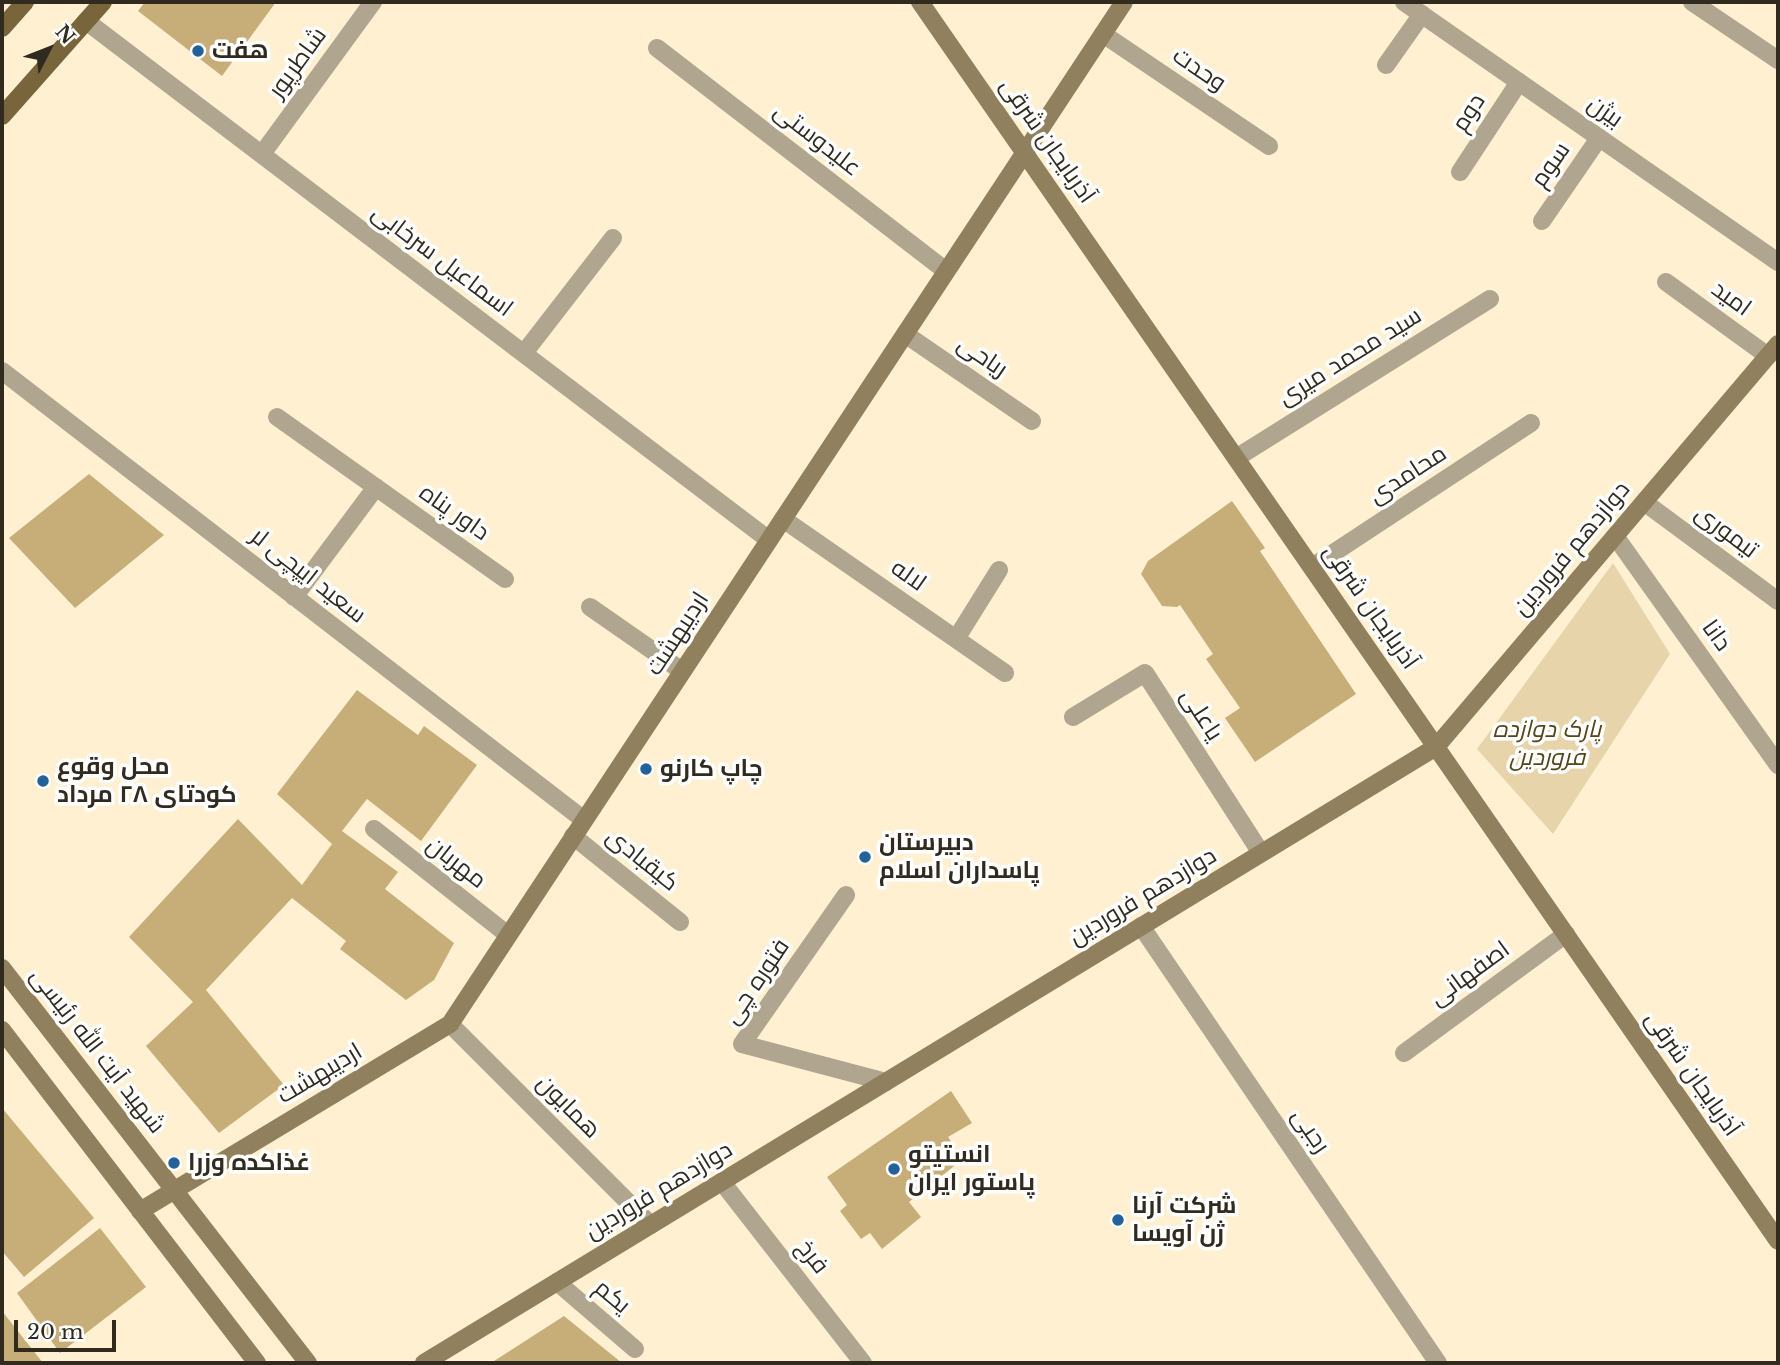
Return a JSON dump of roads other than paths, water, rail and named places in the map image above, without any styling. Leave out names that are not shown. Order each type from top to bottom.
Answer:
[{"type":"main road","points":[[2,28],[25,2]]},
{"type":"main road","points":[[2,116],[103,2]]},
{"type":"main road","name":"آذربایجان شرقی","points":[[920,2],[1778,1241]]},
{"type":"main road","name":"اردیبهشت","points":[[140,1211],[450,1024],[1124,2]]},
{"type":"main road","name":"دوازدهم فروردین","points":[[424,1363],[1436,747],[1773,350]]},
{"type":"main road","name":"شهید آیت الله رئیسی","points":[[2,968],[308,1363]]},
{"type":"main road","points":[[2,1030],[257,1363]]},
{"type":"street","name":"شاطرپور","points":[[262,154],[373,2]]},
{"type":"street","name":"بیژن","points":[[1405,2],[1778,262]]},
{"type":"street","points":[[1692,2],[1778,60]]},
{"type":"street","points":[[1386,65],[1422,14]]},
{"type":"street","name":"اسماعیل سرخابی","points":[[86,21],[769,540]]},
{"type":"street","name":"وحدت","points":[[1103,34],[1269,146]]},
{"type":"street","name":"علیدوستی","points":[[657,48],[946,271]]},
{"type":"street","name":"دوم","points":[[1460,172],[1519,82]]},
{"type":"street","name":"سوم","points":[[1542,220],[1599,138]]},
{"type":"street","points":[[524,353],[613,238]]},
{"type":"street","name":"امید","points":[[1666,282],[1773,350]]},
{"type":"street","name":"سید محمد میری","points":[[1236,457],[1490,299]]},
{"type":"street","name":"ریاحی","points":[[905,334],[1032,421]]},
{"type":"street","name":"سعید ایپچی لر","points":[[2,371],[584,820]]},
{"type":"street","name":"داور پناه","points":[[277,417],[505,579]]},
{"type":"street","name":"محامدی","points":[[1312,567],[1531,423]]},
{"type":"street","points":[[294,597],[376,487]]},
{"type":"street","name":"تیموری","points":[[1644,502],[1778,601]]},
{"type":"street","name":"لاله","points":[[782,519],[1005,673]]},
{"type":"street","name":"دانا","points":[[1615,536],[1778,765]]},
{"type":"street","points":[[956,639],[999,570]]},
{"type":"street","points":[[590,607],[682,671]]},
{"type":"street","name":"یاعلی","points":[[1073,717],[1145,673],[1261,853]]},
{"type":"street","name":"مهربان","points":[[374,829],[508,935]]},
{"type":"street","name":"کیقبادی","points":[[573,836],[680,922]]},
{"type":"street","name":"فتوره چی","points":[[846,895],[742,1044],[887,1082]]},
{"type":"street","name":"رجبی","points":[[1141,926],[1438,1363]]},
{"type":"street","name":"اصفهانی","points":[[1404,1053],[1566,934]]},
{"type":"street","name":"همایون","points":[[450,1024],[651,1225]]},
{"type":"street","name":"فرخ","points":[[722,1182],[863,1363]]},
{"type":"street","name":"یکم","points":[[557,1282],[635,1349]]},
{"type":"place","name":"هفت","points":[[198,51]]},
{"type":"place","name":"چاپ کارنو","points":[[646,769]]},
{"type":"place","name":"محل وقوع کودتای ۲۸ مرداد","points":[[43,781]]},
{"type":"place","name":"دبیرستان پاسداران اسلام","points":[[865,857]]},
{"type":"place","name":"غذاکده وزرا","points":[[174,1163]]},
{"type":"place","name":"انستیتو پاستور ایران","points":[[894,1169]]},
{"type":"place","name":"شرکت آرنا ژن آویسا","points":[[1118,1220]]},
{"type":"park label","name":"پارک دوازده فروردین","points":[[1547,744]]}]
